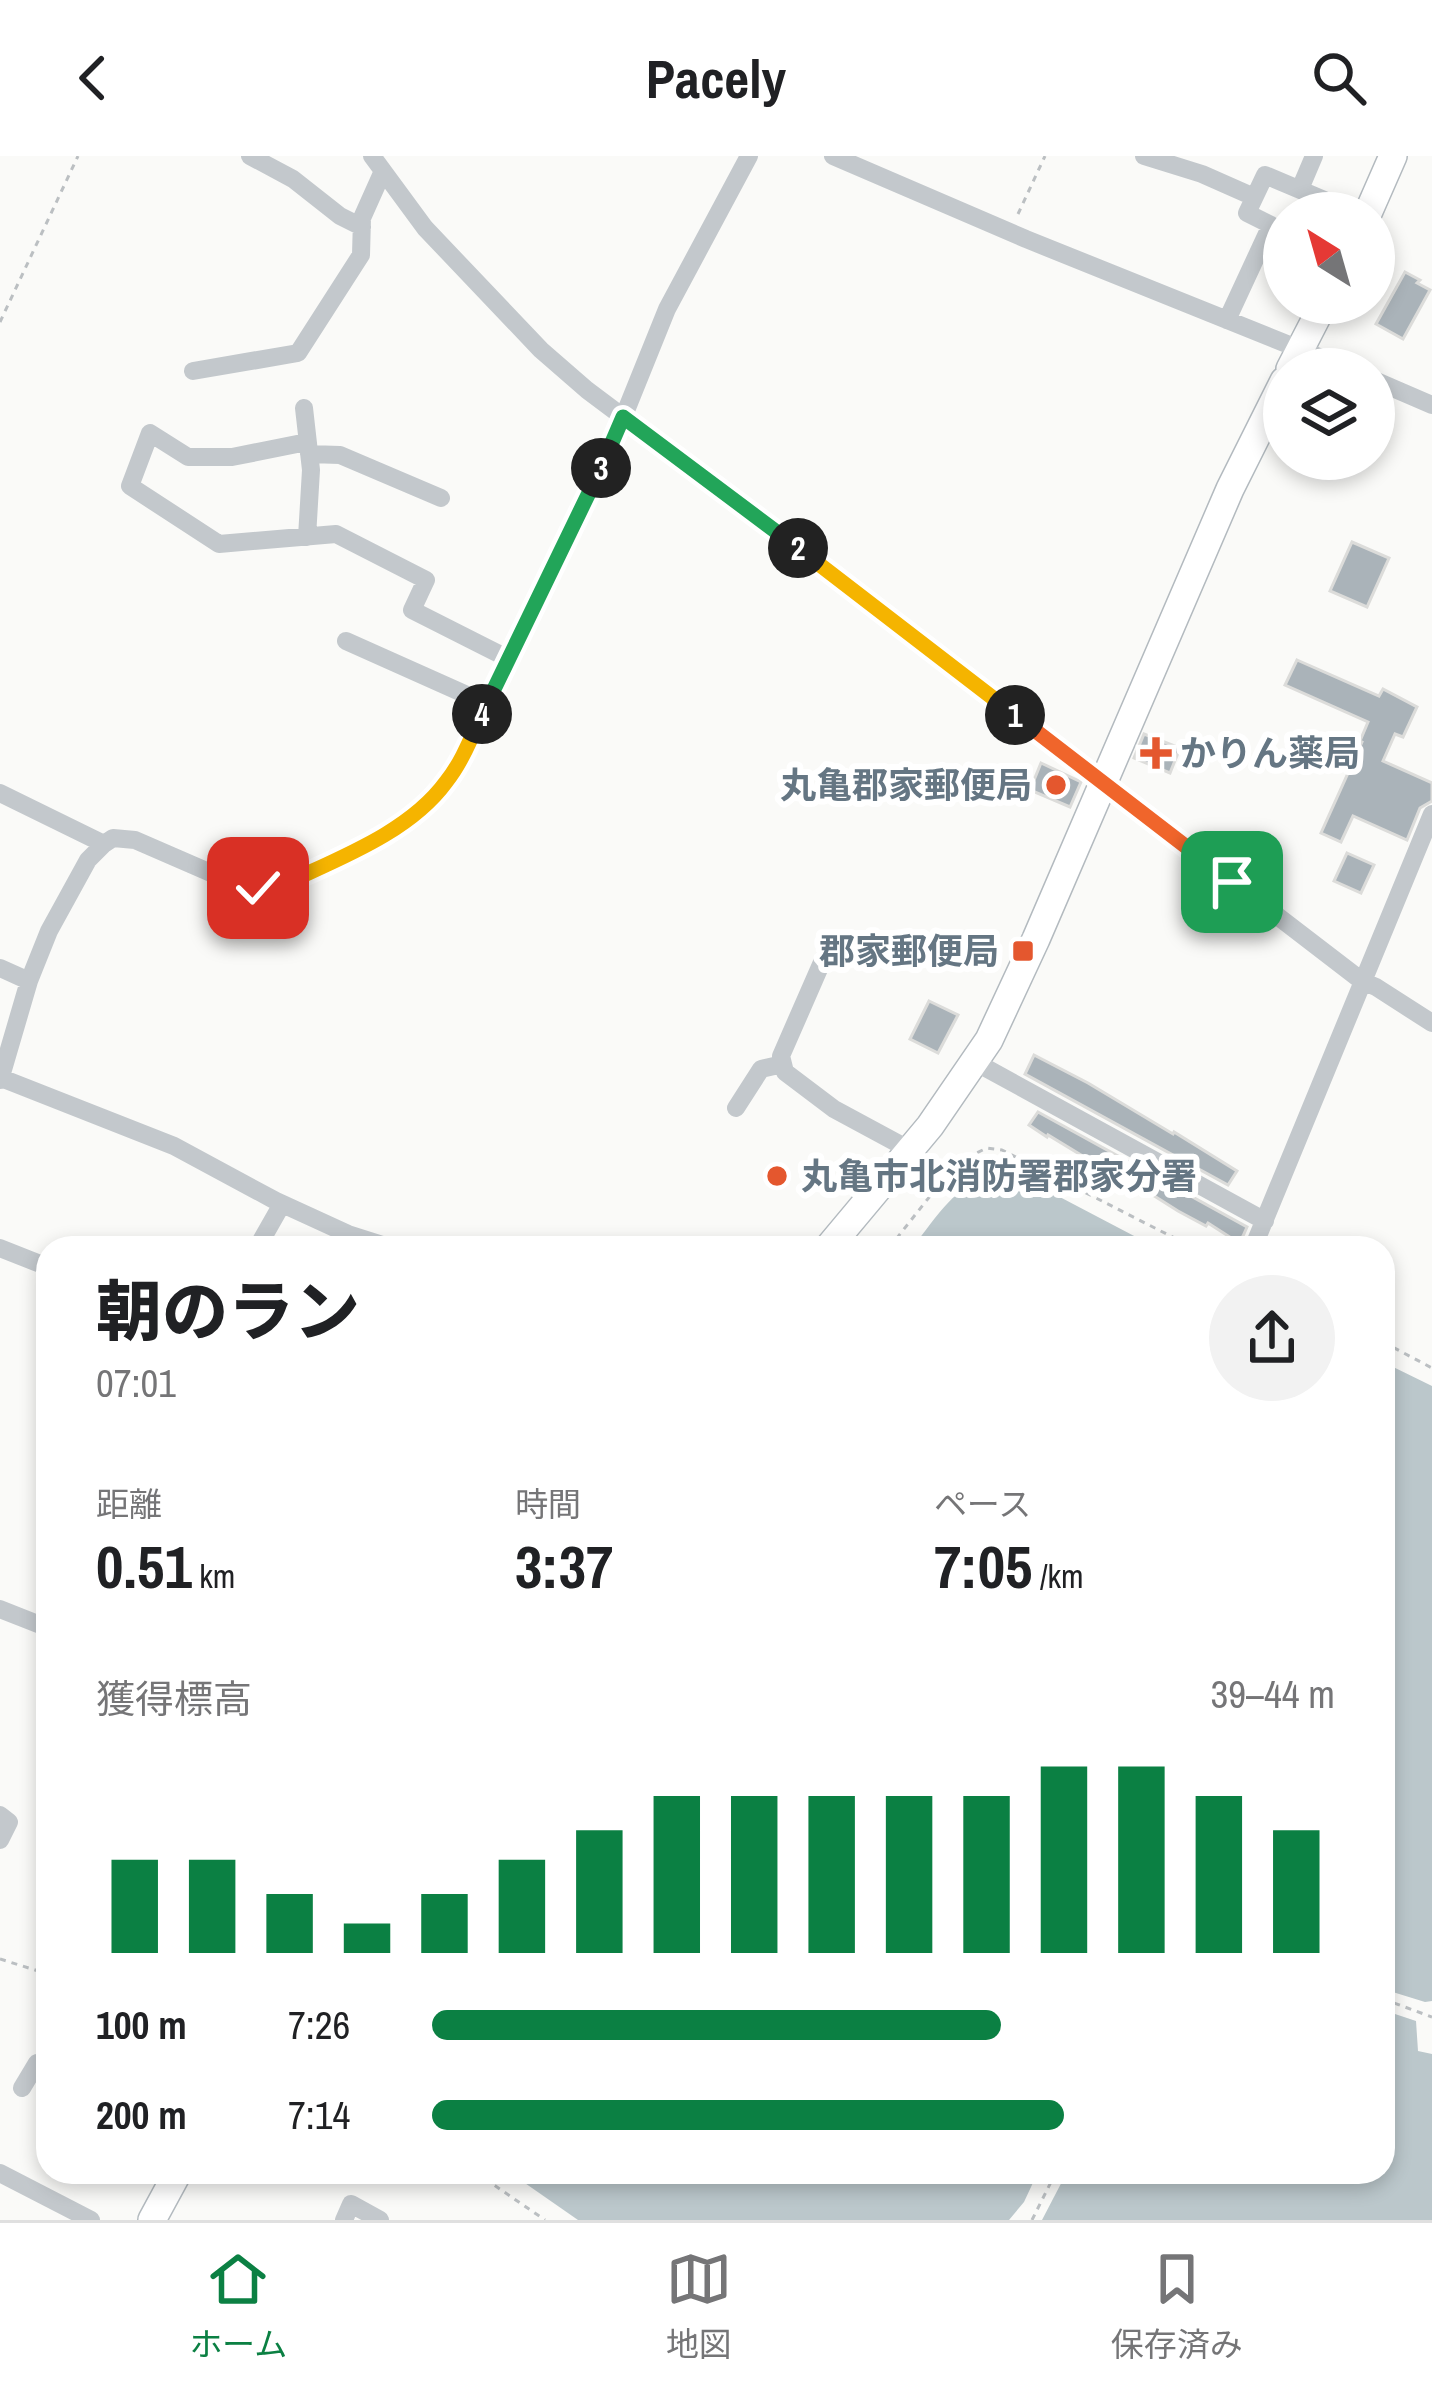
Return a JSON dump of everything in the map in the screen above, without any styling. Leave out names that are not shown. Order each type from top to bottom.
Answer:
[{"type":"street","points":[[250,156],[362,227]]},
{"type":"street","points":[[354,1236],[282,1204],[174,1146],[0,1079],[29,981],[68,894],[88,860],[113,838],[135,840],[233,884],[281,886],[384,834],[438,792],[459,764],[623,417],[667,309],[749,156]]},
{"type":"street","points":[[833,156],[1227,320],[1274,348]]},
{"type":"street","points":[[1144,156],[1254,197]]},
{"type":"street","points":[[1300,189],[1314,156]]},
{"type":"street","points":[[1377,192],[1393,156]]},
{"type":"street","points":[[193,371],[298,353],[361,255],[362,218],[378,164]]},
{"type":"street","points":[[378,164],[424,228],[490,298],[541,350],[623,417],[1362,981],[1432,1023]]},
{"type":"street","points":[[1227,320],[1271,225],[1247,213],[1265,175],[1307,192]]},
{"type":"street","points":[[1395,389],[1432,405]]},
{"type":"street","points":[[304,408],[311,470],[307,537]]},
{"type":"street","points":[[838,1236],[975,1062],[1010,998],[1263,422]]},
{"type":"street","points":[[441,498],[340,455],[308,448],[188,457],[150,433],[130,486],[219,544],[337,534],[426,580],[412,610],[509,659]]},
{"type":"street","points":[[346,641],[487,704]]},
{"type":"street","points":[[0,793],[104,844]]},
{"type":"street","points":[[1258,1236],[1432,814]]},
{"type":"street","points":[[826,953],[782,1056],[785,1072],[834,1109],[910,1150]]},
{"type":"street","points":[[0,968],[29,981]]},
{"type":"street","points":[[975,1062],[1265,1221]]},
{"type":"street","points":[[736,1108],[761,1070],[783,1064]]},
{"type":"street","points":[[264,1236],[282,1204]]},
{"type":"street","points":[[0,1248],[36,1263]]},
{"type":"street","points":[[2,1615],[36,1625]]},
{"type":"street","points":[[0,1815],[9,1822],[0,1840]]},
{"type":"street","points":[[29,2075],[36,2078]]},
{"type":"street","points":[[0,2173],[91,2220]]},
{"type":"street","points":[[152,2220],[172,2184]]},
{"type":"street","points":[[344,2220],[351,2204],[380,2220]]},
{"type":"path","points":[[0,322],[78,156]]},
{"type":"path","points":[[1026,239],[1012,227],[1045,156]]},
{"type":"path","points":[[898,1236],[957,1162],[987,1148],[1002,1150],[1170,1236]]},
{"type":"path","points":[[1395,1348],[1432,1368]]},
{"type":"path","points":[[0,1959],[36,1970]]},
{"type":"path","points":[[1395,2003],[1432,2017]]},
{"type":"path","points":[[492,2184],[545,2220]]},
{"type":"path","points":[[1032,2220],[1050,2184]]},
{"type":"shaded area","points":[[997,1170],[1014,1173],[1134,1236],[921,1236],[959,1192]]},
{"type":"shaded area","points":[[1395,1368],[1432,1386],[1432,2001],[1395,1993]]},
{"type":"shaded area","points":[[1395,2014],[1416,2021],[1418,2051],[1432,2054],[1432,2220],[1042,2220],[1061,2184],[1395,2184]]},
{"type":"shaded area","points":[[526,2184],[1032,2184],[1009,2220],[578,2220]]},
{"type":"building","points":[[1405,272],[1430,290],[1403,339],[1376,324],[1395,324],[1395,290]]},
{"type":"building","points":[[1352,542],[1389,558],[1367,607],[1330,591]]},
{"type":"building","points":[[1297,660],[1379,696],[1383,689],[1417,707],[1403,737],[1395,734],[1383,761],[1432,783],[1432,801],[1420,808],[1407,840],[1353,816],[1341,842],[1321,833],[1368,722],[1285,685]]},
{"type":"building","name":"かりん薬局","points":[[1144,734],[1180,748],[1170,773],[1134,758]]},
{"type":"building","points":[[1041,763],[1081,782],[1070,807],[1030,790]]},
{"type":"building","points":[[1347,853],[1374,865],[1361,893],[1334,881]]},
{"type":"building","points":[[929,1001],[958,1015],[938,1053],[910,1039]]},
{"type":"building","points":[[1034,1055],[1237,1171],[1228,1185],[1025,1074]]},
{"type":"building","points":[[1038,1112],[1247,1227],[1242,1236],[1228,1236],[1206,1226],[1029,1125]]},
{"type":"place","name":"かりん薬局","points":[[1156,753]]},
{"type":"place","name":"丸亀郡家郵便局","points":[[1056,785]]},
{"type":"place","name":"郡家郵便局","points":[[1023,951]]},
{"type":"place","name":"丸亀市北消防署郡家分署","points":[[777,1176]]},
{"type":"route","points":[[258,888],[281,886],[384,834],[413,815],[448,780],[555,567],[623,417],[1232,882]]}]
